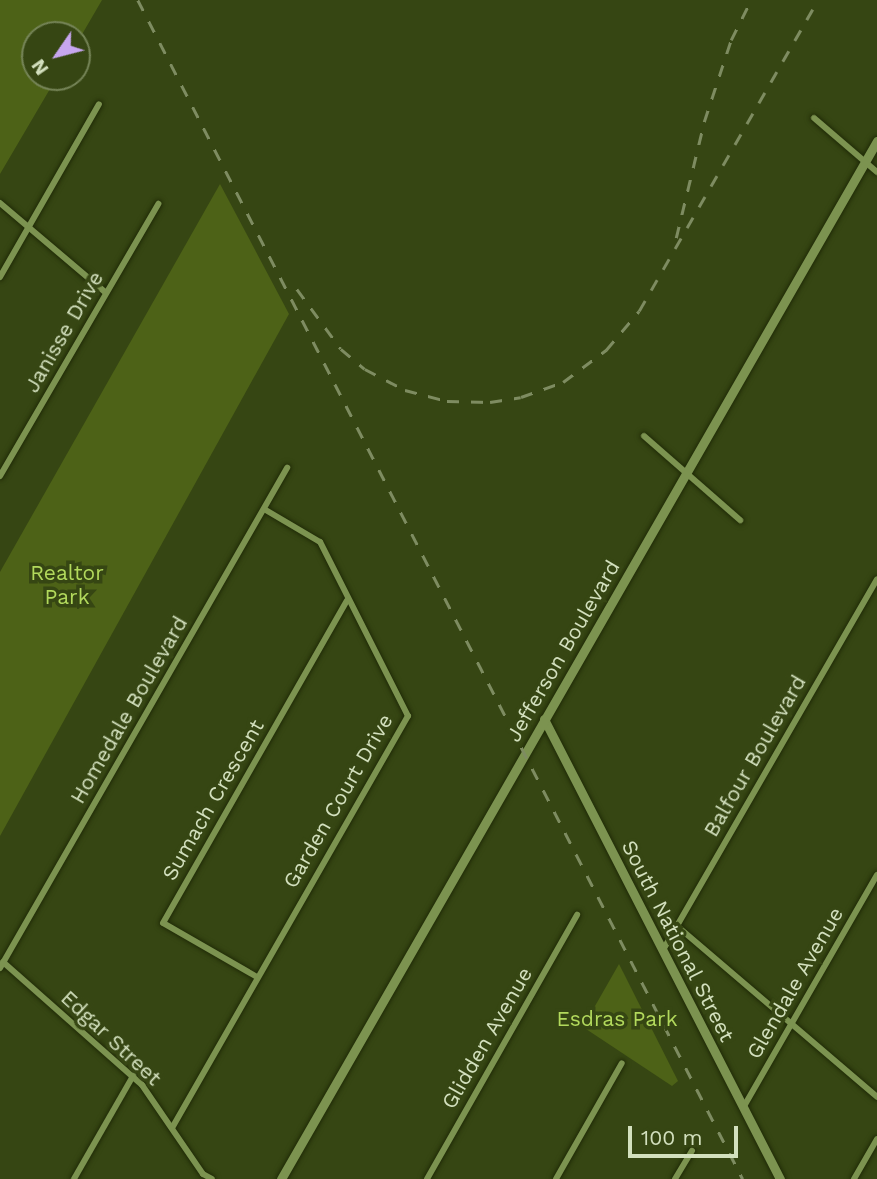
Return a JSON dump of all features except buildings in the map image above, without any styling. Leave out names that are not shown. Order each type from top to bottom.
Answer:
[{"type":"street","points":[[0,277],[99,104]]},
{"type":"street","points":[[814,118],[877,172]]},
{"type":"street","name":"Jefferson Boulevard","points":[[281,1179],[877,141]]},
{"type":"street","points":[[0,203],[106,293]]},
{"type":"street","name":"Janisse Drive","points":[[0,476],[158,204]]},
{"type":"street","points":[[644,436],[740,520]]},
{"type":"street","name":"Homedale Boulevard","points":[[1,965],[287,468]]},
{"type":"street","name":"Garden Court Drive","points":[[172,1128],[408,716],[347,601],[320,542],[264,509]]},
{"type":"street","name":"Balfour Boulevard","points":[[663,950],[877,579]]},
{"type":"street","name":"Sumach Crescent","points":[[257,977],[163,923],[347,601]]},
{"type":"street","name":"South National Street","points":[[544,719],[780,1179]]},
{"type":"street","name":"Glendale Avenue","points":[[743,1108],[877,875]]},
{"type":"street","name":"Glidden Avenue","points":[[427,1179],[578,915]]},
{"type":"street","points":[[677,926],[877,1097]]},
{"type":"street","name":"Edgar Street","points":[[1,965],[132,1076],[203,1174],[212,1179]]},
{"type":"street","points":[[556,1179],[622,1063]]},
{"type":"street","points":[[74,1179],[132,1076]]},
{"type":"street","points":[[854,1179],[877,1139]]},
{"type":"street","points":[[676,1179],[692,1151]]},
{"type":"green space","points":[[0,0],[102,0],[90,21],[21,21],[21,91],[49,91],[0,174]]},
{"type":"green space","name":"Realtor Park","points":[[220,184],[289,314],[0,836],[0,572]]},
{"type":"green space","name":"Esdras Park","points":[[619,964],[678,1081],[672,1086],[583,1027]]},
{"type":"railway","points":[[138,0],[743,1179]]},
{"type":"railway","points":[[676,238],[704,122],[731,40],[751,0]]},
{"type":"railway","points":[[297,289],[341,349],[365,369],[405,390],[447,401],[490,402],[521,397],[563,382],[606,350],[639,311],[818,0]]}]
